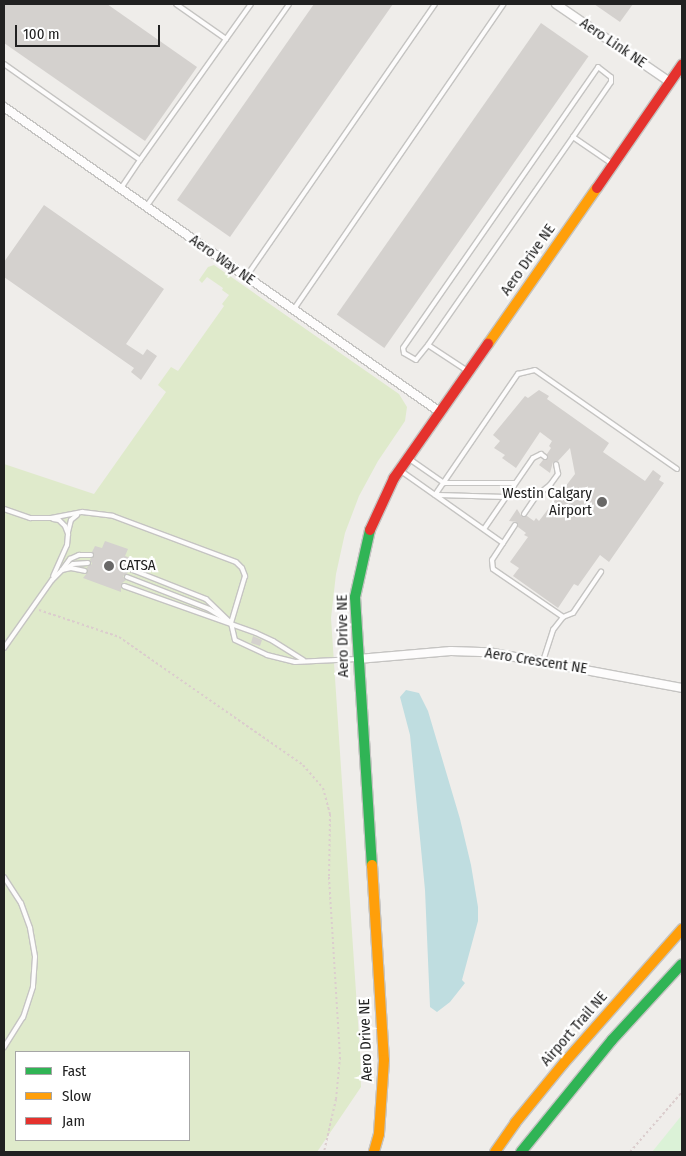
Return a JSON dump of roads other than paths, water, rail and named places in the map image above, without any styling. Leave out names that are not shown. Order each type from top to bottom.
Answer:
[{"type":"main road","name":"Aero Drive NE","points":[[374,1152],[380,1134],[384,1060],[358,659],[356,597],[367,537],[400,470],[408,458],[682,66]]},
{"type":"main road","name":"Airport Trail NE","points":[[495,1152],[515,1123],[605,1015],[682,929]]},
{"type":"main road","points":[[521,1152],[654,992],[682,966]]},
{"type":"main road","points":[[491,1152],[515,1123]]},
{"type":"street","name":"Aero Link NE","points":[[556,4],[670,82]]},
{"type":"street","name":"Aero Way NE","points":[[4,107],[440,412]]},
{"type":"street","name":"Aero Crescent NE","points":[[358,659],[451,651],[488,652],[682,688]]},
{"type":"lane","points":[[176,4],[226,39]]},
{"type":"lane","points":[[120,189],[251,4]]},
{"type":"lane","points":[[146,207],[289,4]]},
{"type":"lane","points":[[246,277],[435,4]]},
{"type":"lane","points":[[293,310],[504,4]]},
{"type":"lane","points":[[4,64],[140,160]]},
{"type":"lane","points":[[598,67],[611,77],[611,82],[573,137],[428,346],[416,360],[404,353],[403,348],[598,67]]},
{"type":"lane","points":[[573,137],[613,164]]},
{"type":"lane","points":[[428,346],[468,372]]},
{"type":"lane","points":[[435,495],[518,374],[535,370],[677,469]]},
{"type":"lane","points":[[484,529],[532,458],[541,454],[545,457]]},
{"type":"lane","points":[[408,458],[444,483],[515,483]]},
{"type":"lane","points":[[524,514],[536,496],[550,485],[558,474],[556,464]]},
{"type":"lane","points":[[400,470],[503,543]]},
{"type":"lane","points":[[510,490],[536,496]]},
{"type":"lane","points":[[435,495],[506,497]]},
{"type":"lane","points":[[4,509],[20,516],[59,520],[68,534]]},
{"type":"lane","points":[[51,518],[82,512],[113,516],[236,562],[242,568],[245,576],[231,623],[235,640],[282,659],[310,662],[358,659]]},
{"type":"lane","points":[[52,580],[67,545],[71,520],[82,512]]},
{"type":"lane","points":[[515,526],[492,560],[493,569],[563,617]]},
{"type":"lane","points":[[63,570],[70,560],[80,555],[91,555]]},
{"type":"lane","points":[[4,648],[52,580],[73,564],[88,563]]},
{"type":"lane","points":[[63,570],[71,568],[85,572]]},
{"type":"lane","points":[[130,569],[206,599],[231,623]]},
{"type":"lane","points":[[543,661],[553,630],[563,617],[573,613],[601,572]]},
{"type":"lane","points":[[127,577],[209,609],[231,623]]},
{"type":"lane","points":[[124,586],[231,623],[273,640],[301,659],[310,662]]},
{"type":"lane","points":[[4,877],[21,903],[30,928],[35,957],[34,987],[23,1017],[4,1048]]},
{"type":"water","points":[[406,690],[419,693],[428,711],[460,819],[471,865],[478,907],[478,921],[462,980],[465,983],[450,1002],[437,1012],[430,1007],[425,890],[410,735],[400,697]]},
{"type":"place","name":"Westin Calgary Airport","points":[[602,502]]},
{"type":"place","name":"CATSA","points":[[109,566]]}]
